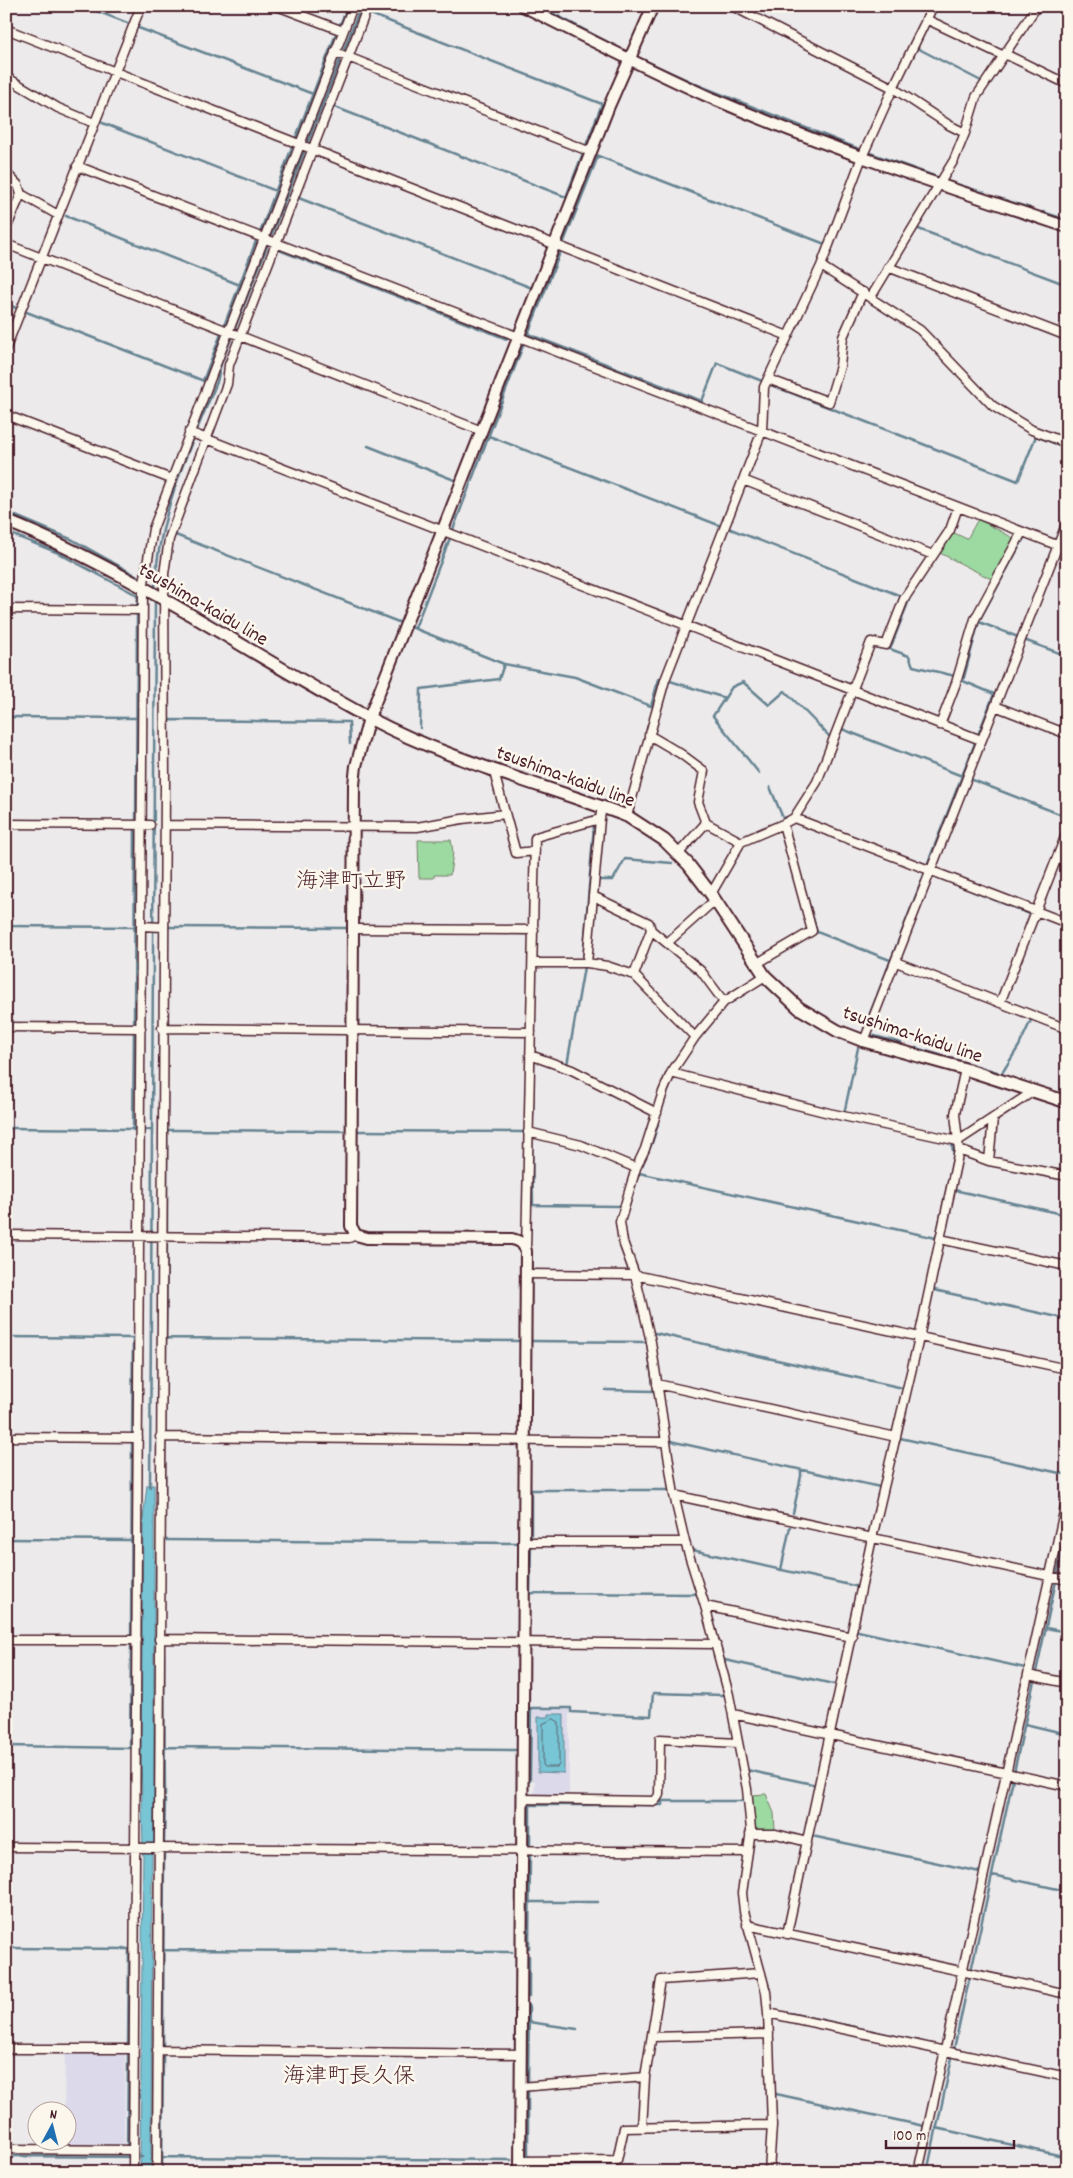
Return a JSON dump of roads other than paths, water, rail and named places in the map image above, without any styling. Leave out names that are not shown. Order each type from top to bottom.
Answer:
[{"type":"main road","name":"tsushima-kaidu line","points":[[6,522],[66,547],[369,718],[410,738],[602,806],[627,816],[653,831],[679,854],[713,897],[765,976],[799,1008],[838,1031],[864,1041],[965,1069],[1067,1102]]},
{"type":"street","points":[[6,348],[141,6]]},
{"type":"street","points":[[277,6],[343,32]]},
{"type":"street","points":[[157,2172],[161,927],[164,825],[162,600],[164,574],[168,539],[204,438],[226,384],[228,366],[275,242],[306,147],[342,55],[343,32],[353,6]]},
{"type":"street","points":[[133,2172],[138,1847],[138,1438],[142,1235],[141,1028],[146,825],[143,589],[153,529],[264,238],[306,147],[342,55],[368,6]]},
{"type":"street","points":[[523,6],[628,60],[709,96],[862,157],[1067,227]]},
{"type":"street","points":[[356,1235],[351,1226],[351,1217],[356,766],[369,718],[591,152],[628,60],[653,6]]},
{"type":"street","points":[[732,6],[892,88],[949,125],[965,133]]},
{"type":"street","points":[[627,816],[665,680],[762,431],[764,387],[821,266],[862,157],[892,88],[933,6]]},
{"type":"street","points":[[871,297],[940,185],[965,133],[976,97],[1038,6]]},
{"type":"street","points":[[926,19],[1067,84]]},
{"type":"street","points":[[6,29],[788,336]]},
{"type":"street","points":[[342,55],[591,152]]},
{"type":"street","points":[[6,77],[58,108],[94,123]]},
{"type":"street","points":[[77,166],[1067,550]]},
{"type":"street","points":[[6,173],[18,185],[21,194],[6,229]]},
{"type":"street","points":[[21,194],[58,215]]},
{"type":"street","points":[[6,244],[482,432]]},
{"type":"street","points":[[821,266],[920,330],[993,406],[1032,430],[1067,443]]},
{"type":"street","points":[[888,267],[1067,336]]},
{"type":"street","points":[[768,379],[829,402],[840,366],[843,336],[863,292]]},
{"type":"street","points":[[6,415],[171,479]]},
{"type":"street","points":[[191,432],[981,740]]},
{"type":"street","points":[[743,480],[933,555]]},
{"type":"street","points":[[667,943],[713,897],[741,842],[794,818],[817,782],[872,642],[886,645],[904,599],[950,530],[958,507]]},
{"type":"street","points":[[864,1041],[1067,522]]},
{"type":"street","points":[[940,725],[956,683],[975,619],[1022,532]]},
{"type":"street","points":[[6,609],[143,610]]},
{"type":"street","points":[[995,706],[1067,734]]},
{"type":"street","points":[[649,735],[681,754],[704,771],[698,796],[706,823],[741,842]]},
{"type":"street","points":[[497,770],[495,776],[516,853],[535,851]]},
{"type":"street","points":[[587,963],[602,806]]},
{"type":"street","points":[[164,825],[417,827],[505,814]]},
{"type":"street","points":[[794,818],[931,869],[1067,923]]},
{"type":"street","points":[[520,2172],[526,1251],[535,838],[600,819]]},
{"type":"street","points":[[679,854],[706,823]]},
{"type":"street","points":[[6,824],[146,825]]},
{"type":"street","points":[[756,964],[812,931],[782,824]]},
{"type":"street","points":[[1000,1003],[1067,832]]},
{"type":"street","points":[[593,896],[649,923],[651,930],[701,971],[724,1002]]},
{"type":"street","points":[[144,926],[161,927]]},
{"type":"street","points":[[353,929],[534,930]]},
{"type":"street","points":[[634,975],[651,930]]},
{"type":"street","points":[[896,962],[1067,1029]]},
{"type":"street","points":[[533,963],[587,963],[607,966],[634,975],[695,1037]]},
{"type":"street","points":[[765,976],[724,1002],[695,1037],[671,1073],[645,1149],[636,1168],[620,1222],[622,1242],[635,1275],[651,1342],[674,1495],[685,1542],[716,1644],[733,1714],[747,1789],[750,1834],[742,1893],[747,1925],[766,1992],[772,2125],[770,2172]]},
{"type":"street","points":[[6,1027],[141,1028]]},
{"type":"street","points":[[162,1028],[531,1032]]},
{"type":"street","points":[[530,1055],[572,1070],[657,1113]]},
{"type":"street","points":[[787,1934],[872,1538],[920,1338],[959,1150],[955,1114],[965,1069]]},
{"type":"street","points":[[671,1073],[828,1113],[958,1141],[1034,1091]]},
{"type":"street","points":[[990,1161],[993,1118]]},
{"type":"street","points":[[528,1132],[581,1145],[636,1168]]},
{"type":"street","points":[[959,1150],[990,1161],[1067,1176]]},
{"type":"street","points":[[6,1235],[349,1238],[356,1235],[367,1238],[512,1239],[519,1240],[524,1244],[526,1251]]},
{"type":"street","points":[[940,1239],[1067,1266]]},
{"type":"street","points":[[526,1274],[635,1275],[1067,1369]]},
{"type":"street","points":[[657,1384],[896,1437]]},
{"type":"street","points":[[6,1437],[138,1438]]},
{"type":"street","points":[[160,1437],[665,1442]]},
{"type":"street","points":[[674,1495],[1067,1580]]},
{"type":"street","points":[[918,2172],[950,2052],[968,1973],[1007,1773],[1067,1498]]},
{"type":"street","points":[[523,1542],[685,1542]]},
{"type":"street","points":[[705,1606],[852,1637]]},
{"type":"street","points":[[159,1639],[716,1644]]},
{"type":"street","points":[[6,1640],[137,1640]]},
{"type":"street","points":[[1029,1675],[1067,1683]]},
{"type":"street","points":[[733,1714],[1067,1786]]},
{"type":"street","points":[[522,1799],[656,1801],[659,1795],[660,1739],[738,1743]]},
{"type":"street","points":[[750,1834],[776,1834],[807,1842]]},
{"type":"street","points":[[6,1847],[748,1852]]},
{"type":"street","points":[[747,1925],[1067,1994]]},
{"type":"street","points":[[642,2128],[645,2077],[661,1980],[761,1973]]},
{"type":"street","points":[[768,2012],[1067,2077]]},
{"type":"street","points":[[652,2037],[769,2034]]},
{"type":"street","points":[[6,2049],[134,2049]]},
{"type":"street","points":[[157,2050],[521,2054]]},
{"type":"street","points":[[520,2087],[645,2077]]},
{"type":"street","points":[[520,2161],[617,2160],[624,2128],[772,2125]]},
{"type":"street","points":[[6,2149],[133,2151]]},
{"type":"water","points":[[147,1485],[154,1485],[154,1841],[152,1854],[151,2155],[154,2155],[154,2157],[151,2158],[151,2172],[140,2172],[143,1853],[141,1748],[143,1520]]},
{"type":"water","points":[[549,1714],[564,1714],[564,1773],[538,1772],[538,1717],[549,1717]]},
{"type":"waterway","points":[[84,6],[130,24]]},
{"type":"waterway","points":[[339,27],[348,6]]},
{"type":"waterway","points":[[155,590],[162,536],[176,483],[217,382],[221,364],[361,6]]},
{"type":"waterway","points":[[539,6],[621,49]]},
{"type":"waterway","points":[[931,18],[937,6]]},
{"type":"waterway","points":[[1050,6],[1067,14]]},
{"type":"waterway","points":[[368,13],[602,104],[585,148]]},
{"type":"waterway","points":[[928,25],[917,48],[981,81]]},
{"type":"waterway","points":[[136,27],[313,94]]},
{"type":"waterway","points":[[295,140],[336,34]]},
{"type":"waterway","points":[[639,58],[698,85],[859,149]]},
{"type":"waterway","points":[[6,72],[61,105],[92,118]]},
{"type":"waterway","points":[[332,106],[566,197],[583,153]]},
{"type":"waterway","points":[[100,122],[276,191]]},
{"type":"waterway","points":[[260,233],[292,147]]},
{"type":"waterway","points":[[870,153],[937,177]]},
{"type":"waterway","points":[[563,244],[598,156],[825,244],[842,199]]},
{"type":"waterway","points":[[950,182],[985,193]]},
{"type":"waterway","points":[[296,197],[532,288],[515,331]]},
{"type":"waterway","points":[[998,198],[1030,208]]},
{"type":"waterway","points":[[1043,212],[1067,220]]},
{"type":"waterway","points":[[66,216],[240,285]]},
{"type":"waterway","points":[[916,228],[1067,285]]},
{"type":"waterway","points":[[224,326],[256,241]]},
{"type":"waterway","points":[[279,250],[507,339]]},
{"type":"waterway","points":[[561,250],[528,334],[702,401],[717,363],[762,381]]},
{"type":"waterway","points":[[6,304],[204,381]]},
{"type":"waterway","points":[[203,381],[221,334]]},
{"type":"waterway","points":[[452,532],[524,343]]},
{"type":"waterway","points":[[771,385],[1018,481],[1036,436],[1067,448]]},
{"type":"waterway","points":[[489,436],[721,526]]},
{"type":"waterway","points":[[368,446],[457,481]]},
{"type":"waterway","points":[[6,512],[73,540],[139,577]]},
{"type":"waterway","points":[[728,528],[901,596]]},
{"type":"waterway","points":[[6,532],[56,552],[135,594],[138,598],[137,606]]},
{"type":"waterway","points":[[173,534],[401,623]]},
{"type":"waterway","points":[[415,628],[450,538]]},
{"type":"waterway","points":[[978,735],[994,694],[963,681],[979,621],[1024,538]]},
{"type":"waterway","points":[[150,1487],[155,598]]},
{"type":"waterway","points":[[907,598],[909,600],[890,649],[909,656],[913,666],[955,676]]},
{"type":"waterway","points":[[136,821],[137,614]]},
{"type":"waterway","points":[[979,622],[1018,637]]},
{"type":"waterway","points":[[411,627],[504,664],[575,677],[651,706],[659,678],[661,679]]},
{"type":"waterway","points":[[1024,640],[1067,656]]},
{"type":"waterway","points":[[420,728],[421,689],[499,679],[504,664]]},
{"type":"waterway","points":[[670,681],[725,698]]},
{"type":"waterway","points":[[759,773],[713,716],[732,687],[743,682],[769,705],[785,691],[829,736]]},
{"type":"waterway","points":[[6,717],[136,718]]},
{"type":"waterway","points":[[168,723],[168,720],[349,722],[350,744]]},
{"type":"waterway","points":[[842,729],[962,776]]},
{"type":"waterway","points":[[927,865],[975,743]]},
{"type":"waterway","points":[[970,779],[1067,817]]},
{"type":"waterway","points":[[770,787],[783,818]]},
{"type":"waterway","points":[[583,960],[594,825]]},
{"type":"waterway","points":[[134,1025],[135,829]]},
{"type":"waterway","points":[[796,858],[817,932],[890,960]]},
{"type":"waterway","points":[[598,880],[613,880],[625,859],[672,863]]},
{"type":"waterway","points":[[864,1029],[925,872]]},
{"type":"waterway","points":[[934,876],[1030,914]]},
{"type":"waterway","points":[[6,926],[135,927]]},
{"type":"waterway","points":[[167,927],[346,928]]},
{"type":"waterway","points":[[453,933],[527,934]]},
{"type":"waterway","points":[[567,1065],[584,967]]},
{"type":"waterway","points":[[1002,1073],[1019,1046],[1031,1020]]},
{"type":"waterway","points":[[133,1130],[134,1032]]},
{"type":"waterway","points":[[871,1035],[901,1043]]},
{"type":"waterway","points":[[844,1114],[858,1048]]},
{"type":"waterway","points":[[916,1048],[997,1072]]},
{"type":"waterway","points":[[533,1114],[534,1063]]},
{"type":"waterway","points":[[642,1166],[658,1124]]},
{"type":"waterway","points":[[6,1128],[136,1129]]},
{"type":"waterway","points":[[145,1130],[152,1130]]},
{"type":"waterway","points":[[167,1130],[345,1131]]},
{"type":"waterway","points":[[356,1131],[523,1132]]},
{"type":"waterway","points":[[167,1139],[167,1231]]},
{"type":"waterway","points":[[532,1141],[533,1205],[620,1206]]},
{"type":"waterway","points":[[627,1206],[629,1206],[639,1173],[936,1238],[954,1155],[952,1146]]},
{"type":"waterway","points":[[954,1190],[1067,1215]]},
{"type":"waterway","points":[[165,1434],[167,1241]]},
{"type":"waterway","points":[[934,1290],[1067,1319]]},
{"type":"waterway","points":[[655,1333],[903,1388]]},
{"type":"waterway","points":[[6,1337],[133,1338],[132,1435]]},
{"type":"waterway","points":[[166,1338],[521,1341]]},
{"type":"waterway","points":[[529,1341],[647,1342],[654,1391],[606,1390]]},
{"type":"waterway","points":[[900,1438],[1064,1474]]},
{"type":"waterway","points":[[131,1637],[132,1441]]},
{"type":"waterway","points":[[670,1441],[880,1487],[881,1484]]},
{"type":"waterway","points":[[165,1443],[165,1509]]},
{"type":"waterway","points":[[793,1513],[801,1470]]},
{"type":"waterway","points":[[531,1539],[531,1490],[667,1490]]},
{"type":"waterway","points":[[781,1570],[790,1527]]},
{"type":"waterway","points":[[1057,1575],[1067,1529]]},
{"type":"waterway","points":[[6,1539],[131,1540]]},
{"type":"waterway","points":[[164,1540],[518,1543]]},
{"type":"waterway","points":[[531,1546],[530,1593],[697,1594]]},
{"type":"waterway","points":[[692,1550],[859,1587]]},
{"type":"waterway","points":[[1014,1772],[1056,1581]]},
{"type":"waterway","points":[[1046,1628],[1067,1632]]},
{"type":"waterway","points":[[858,1631],[1025,1668]]},
{"type":"waterway","points":[[130,1747],[131,1644]]},
{"type":"waterway","points":[[164,1654],[165,1796]]},
{"type":"waterway","points":[[725,1660],[838,1685]]},
{"type":"waterway","points":[[530,1781],[531,1708],[571,1708],[571,1712],[651,1716],[653,1693],[723,1695]]},
{"type":"waterway","points":[[1025,1724],[1067,1734]]},
{"type":"waterway","points":[[6,1746],[132,1748]]},
{"type":"waterway","points":[[165,1747],[515,1750]]},
{"type":"waterway","points":[[747,1770],[817,1785]]},
{"type":"waterway","points":[[927,2172],[1013,1779]]},
{"type":"waterway","points":[[164,1843],[165,1800]]},
{"type":"waterway","points":[[530,1805],[662,1805],[662,1801],[742,1801]]},
{"type":"waterway","points":[[530,1804],[530,1847]]},
{"type":"waterway","points":[[812,1836],[980,1872]]},
{"type":"waterway","points":[[163,2047],[164,1853]]},
{"type":"waterway","points":[[529,1948],[530,1855]]},
{"type":"waterway","points":[[992,1875],[1067,1891]]},
{"type":"waterway","points":[[530,1902],[598,1902]]},
{"type":"waterway","points":[[6,1948],[129,1949],[128,2045]]},
{"type":"waterway","points":[[164,1950],[512,1952]]},
{"type":"waterway","points":[[529,1956],[529,1996]]},
{"type":"waterway","points":[[528,2082],[529,2005]]},
{"type":"waterway","points":[[790,2013],[923,2042]]},
{"type":"waterway","points":[[529,2022],[577,2029]]},
{"type":"waterway","points":[[127,2147],[128,2054]]},
{"type":"waterway","points":[[162,2172],[163,2056]]},
{"type":"waterway","points":[[528,2090],[528,2155]]},
{"type":"waterway","points":[[776,2094],[924,2126]]},
{"type":"waterway","points":[[936,2128],[1067,2157]]},
{"type":"waterway","points":[[6,2156],[142,2157]]},
{"type":"waterway","points":[[162,2157],[511,2160]]},
{"type":"waterway","points":[[528,2165],[528,2172]]},
{"type":"district","name":"海津町立野","points":[[351,879]]},
{"type":"district","name":"海津町長久保","points":[[349,2074]]}]
